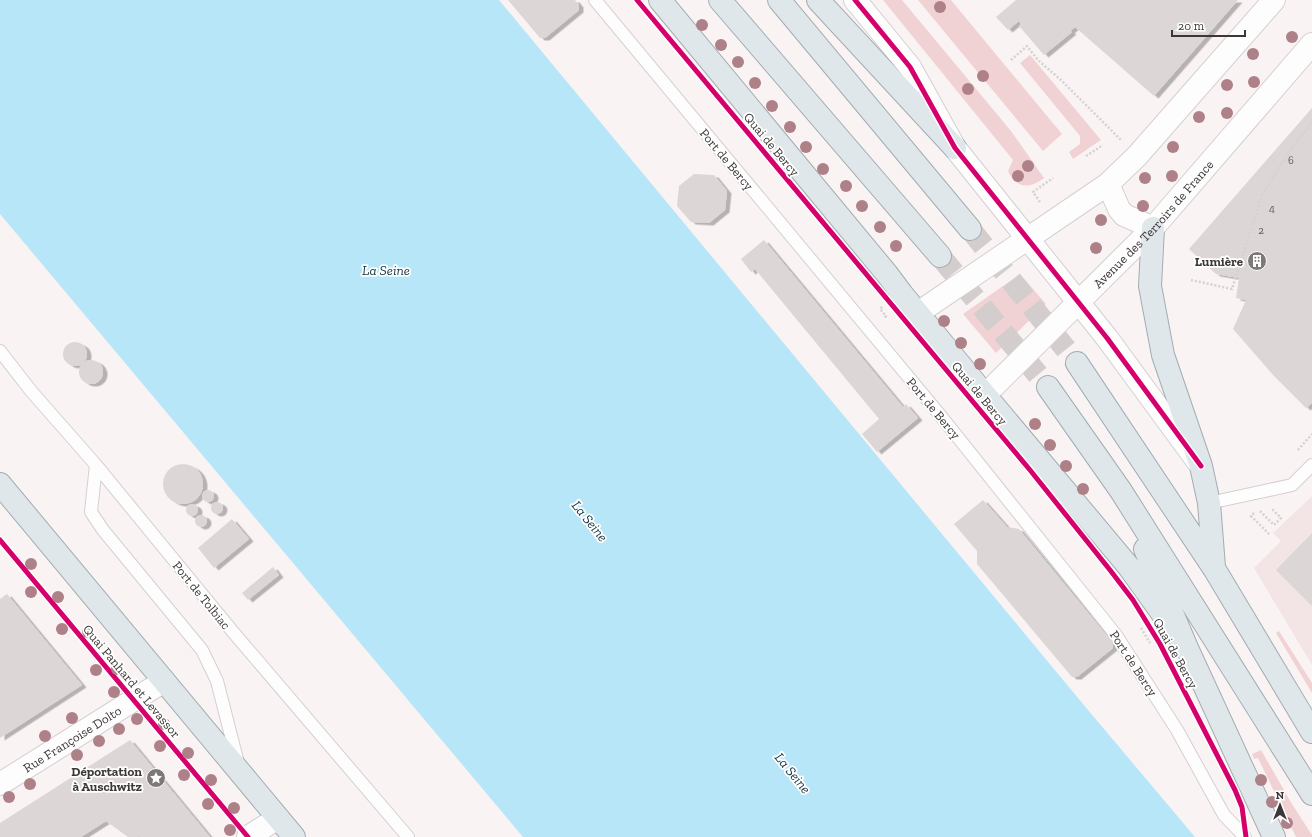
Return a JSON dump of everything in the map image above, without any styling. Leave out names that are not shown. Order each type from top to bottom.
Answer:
[{"type":"main road","points":[[660,0],[985,395],[1129,567],[1187,648]]},
{"type":"main road","points":[[720,0],[940,256]]},
{"type":"main road","points":[[780,0],[970,229]]},
{"type":"main road","points":[[818,0],[955,148]]},
{"type":"main road","points":[[1153,228],[1150,286],[1162,355],[1201,466],[1209,503],[1215,570]]},
{"type":"main road","points":[[1077,363],[1215,570],[1312,732]]},
{"type":"main road","points":[[1048,387],[1121,491],[1312,794]]},
{"type":"main road","name":"Quai Panhard et Levassor","points":[[0,484],[294,837]]},
{"type":"main road","points":[[1121,491],[1187,648]]},
{"type":"main road","name":"Quai de Bercy","points":[[1187,648],[1274,837]]},
{"type":"street","points":[[854,0],[910,68],[955,148],[1107,338],[1201,466]]},
{"type":"street","points":[[918,313],[1108,184],[1137,156],[1274,0]]},
{"type":"street","name":"Avenue des Terroirs de France","points":[[985,395],[1153,228],[1312,44]]},
{"type":"street","points":[[1108,184],[1119,209],[1124,215],[1153,228]]},
{"type":"street","name":"Rue Françoise Dolto","points":[[0,784],[164,681]]},
{"type":"street","points":[[248,837],[278,818]]},
{"type":"lane","name":"Port de Bercy","points":[[595,0],[940,415],[1116,634],[1177,730],[1224,815],[1245,837]]},
{"type":"lane","name":"Port de Tolbiac","points":[[0,350],[31,391],[96,466],[232,632],[408,837]]},
{"type":"lane","points":[[1209,503],[1292,485],[1312,465]]},
{"type":"lane","points":[[96,466],[91,512],[103,530],[202,650],[217,681],[241,774]]},
{"type":"path","points":[[1011,60],[1027,46],[1038,60],[1062,81],[1137,156]]},
{"type":"path","points":[[1191,280],[1232,289],[1263,192],[1294,145],[1312,122]]},
{"type":"path","points":[[1086,156],[1103,145]]},
{"type":"path","points":[[1042,204],[1033,192],[1053,178]]},
{"type":"path","points":[[1298,451],[1312,434]]},
{"type":"path","points":[[1270,535],[1251,516],[1258,509],[1274,524]]},
{"type":"path","points":[[1139,624],[1150,643]]},
{"type":"shaded area","points":[[883,0],[902,0],[1011,131],[1044,178],[1034,184],[1024,185],[1019,184],[1011,177],[1008,171],[1013,160]]},
{"type":"shaded area","points":[[918,0],[951,0],[1062,134],[1043,151]]},
{"type":"shaded area","points":[[1030,55],[1101,140],[1073,159],[1069,152],[1080,144],[1080,136],[1020,63]]},
{"type":"shaded area","points":[[1020,274],[1046,304],[996,353],[963,314]]},
{"type":"shaded area","points":[[1312,496],[1312,665],[1254,568],[1281,541],[1273,533]]},
{"type":"shaded area","points":[[1279,631],[1312,683],[1312,693],[1276,633]]},
{"type":"shaded area","points":[[1261,750],[1312,837],[1296,837],[1258,758],[1254,759],[1252,754]]},
{"type":"water","name":"La Seine","points":[[0,0],[499,0],[1195,837],[523,837],[0,214]]},
{"type":"building","points":[[508,0],[575,0],[579,5],[579,10],[545,38],[540,38]]},
{"type":"building","points":[[1016,0],[1238,0],[1154,96],[1075,27],[1070,31],[1072,32],[1044,55],[1019,26],[1021,24],[1019,21],[1008,30],[996,17]]},
{"type":"building","name":"Lumière","points":[[1312,108],[1312,403],[1306,408],[1273,375],[1233,329],[1246,300],[1236,298],[1239,278],[1216,274],[1189,249]]},
{"type":"building","points":[[694,174],[714,175],[727,191],[725,210],[709,223],[691,222],[677,206],[679,186]]},
{"type":"building","points":[[764,240],[903,407],[906,404],[918,418],[877,452],[862,434],[879,419],[755,269],[751,272],[741,259]]},
{"type":"building","points":[[75,342],[83,346],[87,354],[83,362],[75,366],[67,362],[63,354],[67,346]]},
{"type":"building","points":[[91,360],[99,364],[103,372],[99,380],[91,384],[83,380],[79,372],[83,364]]},
{"type":"building","points":[[179,464],[187,464],[194,467],[200,473],[203,484],[200,495],[194,501],[187,504],[179,504],[172,501],[166,495],[163,488],[163,480],[166,473],[172,467]]},
{"type":"building","points":[[208,490],[212,492],[214,496],[212,500],[208,502],[204,500],[202,496],[204,492]]},
{"type":"building","points":[[983,500],[1007,527],[1019,529],[1113,643],[1113,648],[1077,677],[1072,677],[977,564],[977,551],[954,524]]},
{"type":"building","points":[[217,502],[221,504],[223,508],[221,512],[217,514],[213,512],[211,508],[213,504]]},
{"type":"building","points":[[192,504],[196,506],[198,510],[196,514],[192,516],[188,514],[186,510],[188,506]]},
{"type":"building","points":[[201,515],[205,517],[207,521],[205,525],[201,527],[197,525],[195,521],[197,517]]},
{"type":"building","points":[[232,519],[249,539],[214,568],[198,548]]},
{"type":"building","points":[[1312,533],[1312,606],[1276,570]]},
{"type":"building","points":[[273,567],[279,575],[248,600],[242,593]]},
{"type":"building","points":[[7,594],[82,685],[0,738],[0,599]]},
{"type":"building","points":[[130,740],[210,837],[128,837],[106,821],[81,837],[0,837],[0,823]]},
{"type":"tunnel","points":[[970,229],[1077,363]]},
{"type":"tunnel","points":[[940,256],[1048,387]]},
{"type":"cycle path","points":[[637,0],[1030,470],[1133,600],[1160,644],[1235,790],[1242,807],[1246,837]]},
{"type":"cycle path","points":[[855,0],[910,67],[955,148],[1107,338],[1201,466]]},
{"type":"cycle path","points":[[0,540],[248,837]]},
{"type":"place","name":"Lumière","points":[[1257,261]]},
{"type":"place","name":"Déportation à Auschwitz","points":[[156,778]]}]
